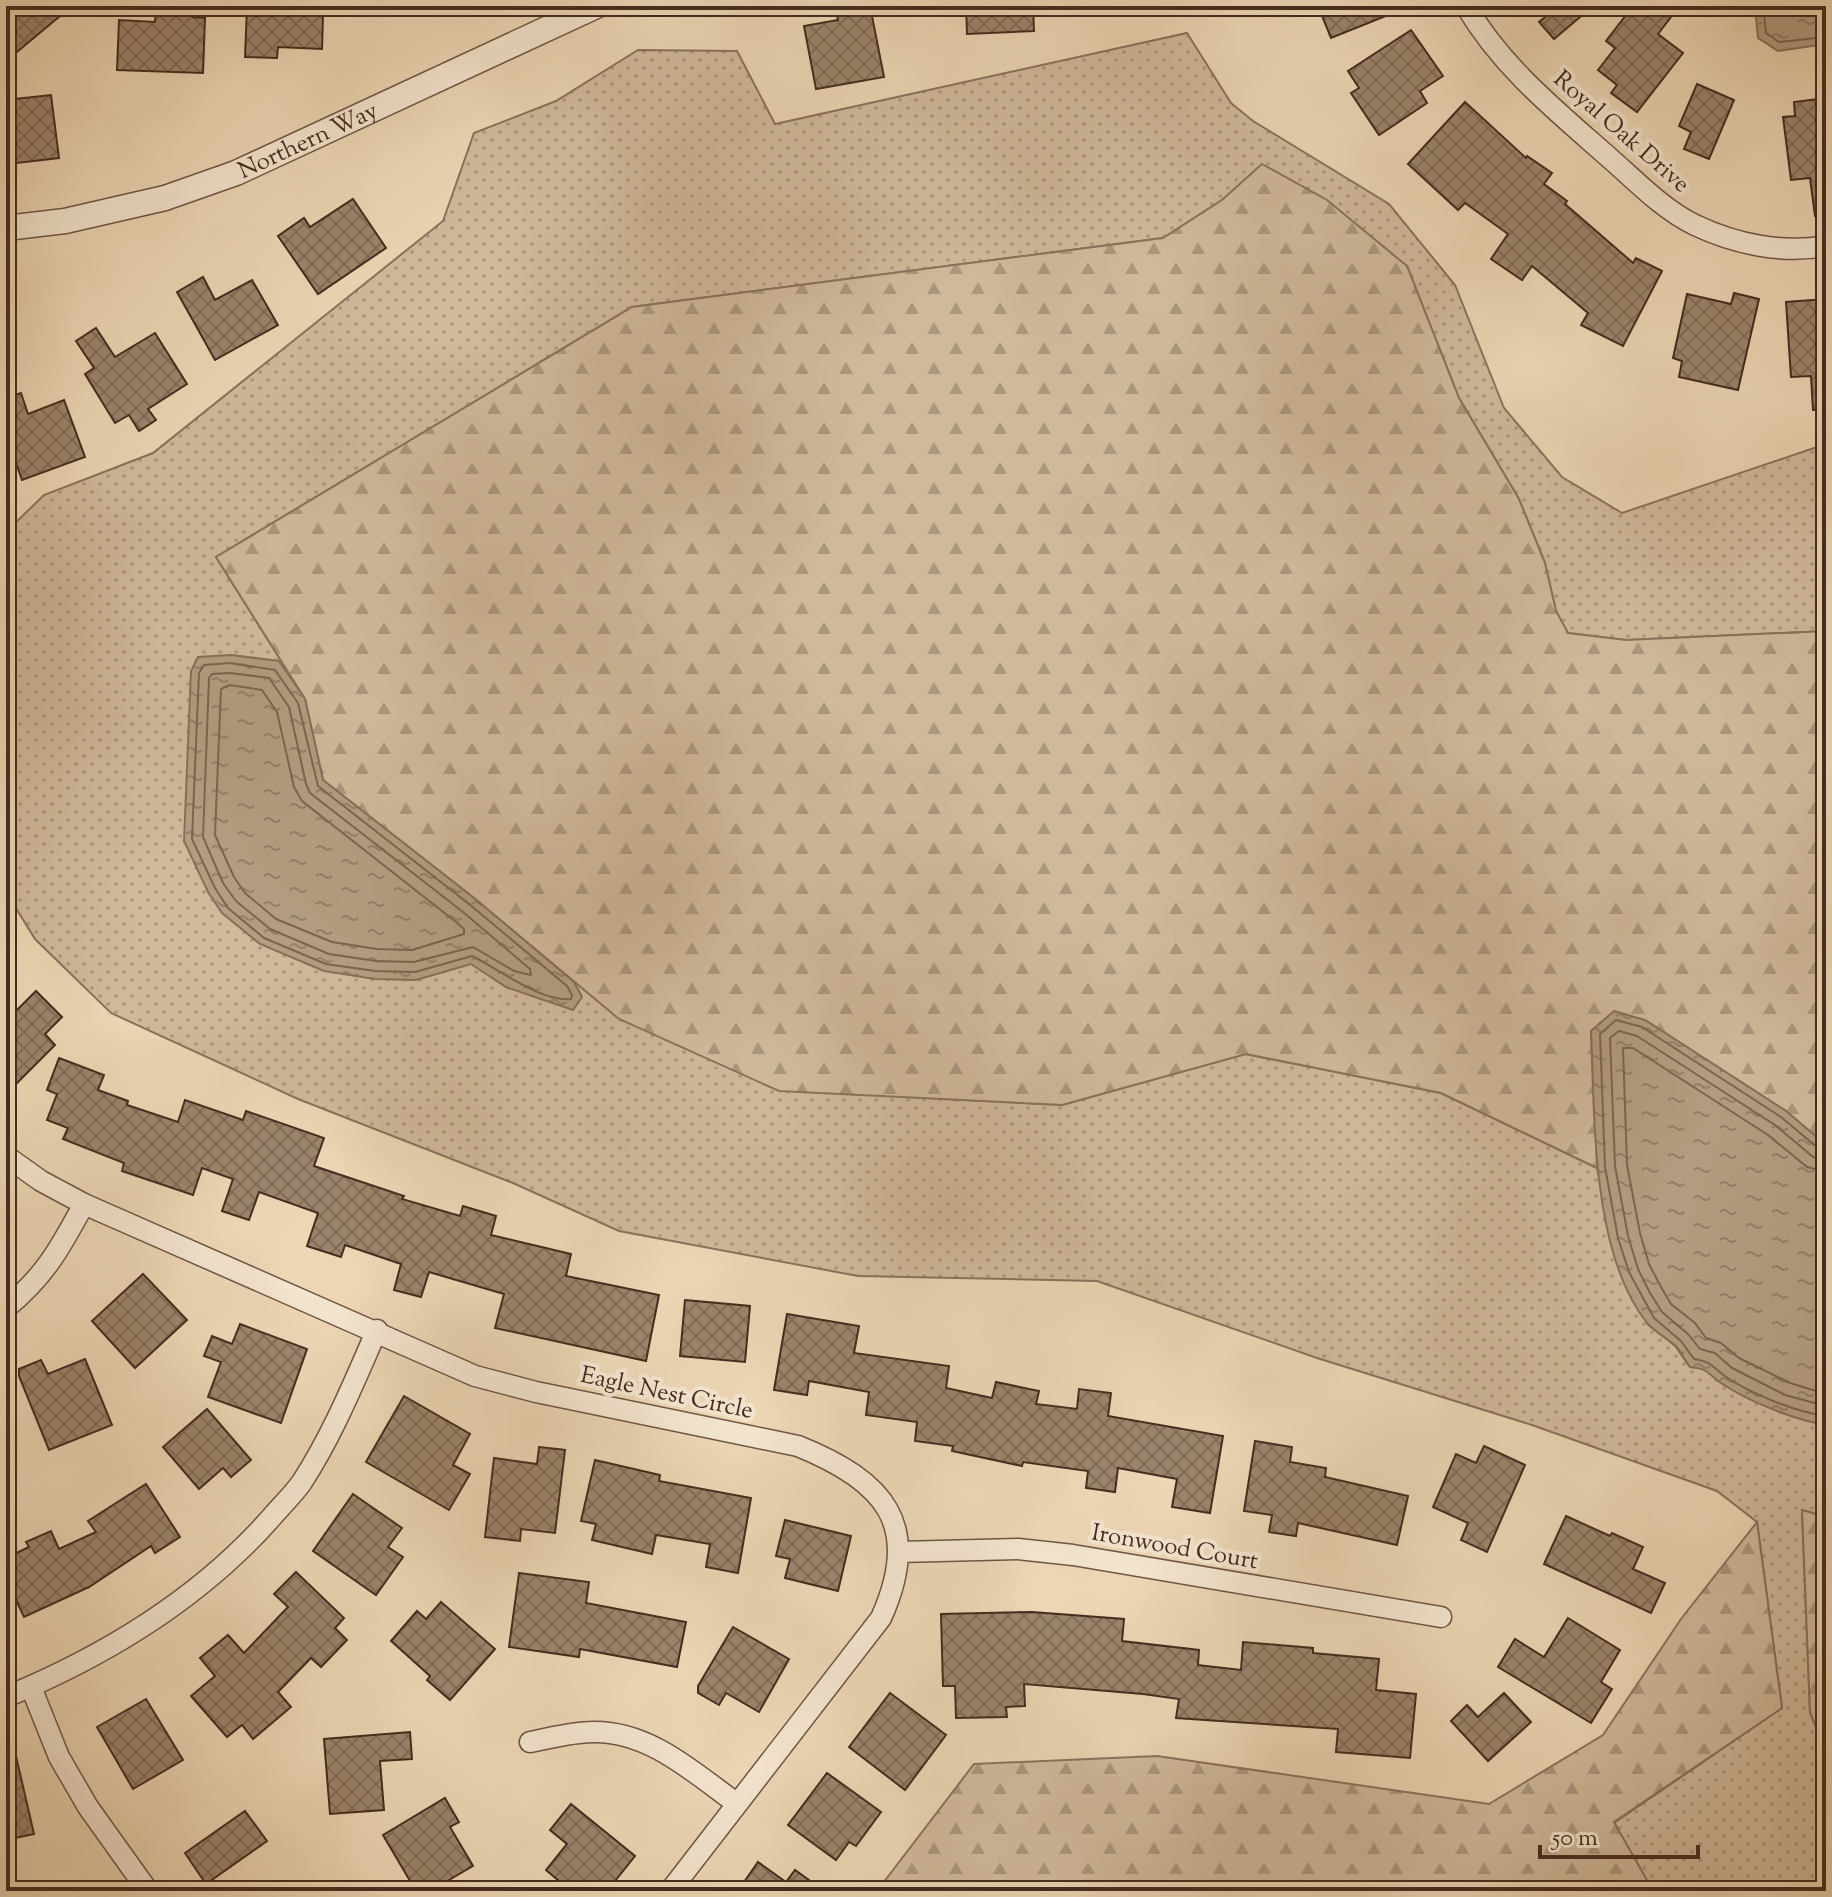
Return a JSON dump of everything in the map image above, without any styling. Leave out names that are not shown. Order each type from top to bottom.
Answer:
[{"type":"street","name":"Northern Way","points":[[6,228],[65,221],[165,198],[236,173],[596,6]]},
{"type":"street","name":"Royal Oak Drive","points":[[1466,6],[1505,63],[1654,198],[1693,224],[1730,239],[1768,248],[1826,246]]},
{"type":"street","name":"Eagle Nest Circle","points":[[6,1156],[41,1181],[84,1204],[377,1330],[475,1376],[536,1392],[798,1446],[836,1461],[868,1486],[893,1515],[899,1552],[894,1588],[881,1618],[670,1891]]},
{"type":"street","points":[[6,1308],[31,1288],[55,1258],[84,1204]]},
{"type":"street","points":[[6,1697],[104,1652],[185,1599],[252,1539],[300,1485],[334,1428],[377,1330]]},
{"type":"street","name":"Ironwood Court","points":[[899,1552],[1018,1549],[1073,1555],[1441,1617]]},
{"type":"street","points":[[31,1687],[59,1757],[88,1807],[148,1891]]},
{"type":"street","points":[[530,1742],[594,1731],[632,1737],[666,1752],[736,1803]]},
{"type":"green space","points":[[1187,33],[1231,103],[1253,121],[1389,204],[1455,285],[1504,408],[1562,477],[1622,513],[1826,444],[1826,631],[1626,640],[1568,633],[1556,611],[1545,563],[1519,499],[1459,398],[1407,266],[1262,165],[1222,200],[1163,238],[632,307],[216,557],[305,699],[912,1097],[1062,1105],[1245,1054],[1441,1093],[1597,1168],[1621,1275],[1648,1324],[1675,1346],[1690,1367],[1706,1368],[1721,1383],[1826,1425],[1826,1517],[1802,1510],[1810,1712],[1826,1753],[1826,1891],[1653,1891],[1614,1823],[1782,1708],[1757,1522],[1717,1491],[1532,1425],[1317,1358],[1097,1281],[858,1276],[619,1231],[513,1183],[298,1099],[111,1013],[35,939],[6,892],[6,532],[44,495],[153,453],[443,221],[474,133],[556,101],[638,50],[737,51],[775,124]]},
{"type":"green space","points":[[1262,164],[1327,200],[1407,266],[1459,398],[1519,499],[1545,563],[1556,611],[1568,633],[1626,640],[1826,631],[1826,1145],[1786,1111],[1645,1020],[1591,1031],[1597,1168],[1441,1093],[1246,1054],[1062,1105],[779,1091],[619,1019],[474,898],[323,780],[305,699],[216,557],[632,307],[1163,238],[1222,200]]},
{"type":"green space","points":[[1802,1510],[1826,1517],[1826,1753],[1810,1712]]},
{"type":"green space","points":[[1757,1522],[1782,1708],[1614,1822],[1653,1891],[877,1891],[974,1764],[1157,1756],[1489,1804],[1603,1735],[1681,1619]]},
{"type":"water","points":[[1755,6],[1826,6],[1826,44],[1778,51],[1758,38]]},
{"type":"water","points":[[231,655],[279,661],[305,699],[323,780],[474,898],[574,982],[582,997],[573,1010],[506,987],[471,964],[416,980],[375,979],[324,971],[260,944],[222,913],[208,892],[184,841],[191,671],[198,657]]},
{"type":"water","points":[[1614,1011],[1645,1020],[1786,1111],[1826,1145],[1826,1425],[1757,1403],[1704,1370],[1690,1367],[1676,1346],[1647,1323],[1629,1294],[1615,1260],[1606,1222],[1596,1143],[1591,1031]]},
{"type":"building","points":[[6,6],[72,6],[6,61]]},
{"type":"building","points":[[156,6],[193,6],[193,17],[205,18],[203,73],[117,70],[119,20],[155,22]]},
{"type":"building","points":[[247,6],[285,6],[284,15],[323,16],[322,49],[278,47],[277,58],[245,57]]},
{"type":"building","points":[[835,6],[870,6],[884,77],[816,89],[804,26],[838,20]]},
{"type":"building","points":[[966,6],[1033,6],[1034,31],[967,34]]},
{"type":"building","points":[[1318,6],[1408,6],[1408,7],[1331,38]]},
{"type":"building","points":[[1542,6],[1593,6],[1554,39],[1539,22],[1549,14]]},
{"type":"building","points":[[1633,6],[1656,6],[1671,17],[1658,34],[1683,53],[1637,112],[1611,93],[1617,85],[1598,70],[1615,48],[1606,41]]},
{"type":"building","points":[[1411,30],[1443,76],[1420,91],[1427,103],[1379,135],[1351,93],[1359,88],[1348,71]]},
{"type":"building","points":[[1697,84],[1734,100],[1709,159],[1684,149],[1691,132],[1679,126]]},
{"type":"building","points":[[51,95],[59,158],[8,164],[6,100]]},
{"type":"building","points":[[1826,98],[1826,215],[1815,216],[1810,178],[1791,180],[1783,117],[1795,116],[1794,102]]},
{"type":"building","points":[[1465,102],[1526,158],[1552,173],[1544,184],[1567,201],[1565,204],[1633,263],[1636,258],[1662,271],[1623,346],[1581,325],[1588,313],[1532,266],[1522,280],[1491,259],[1508,234],[1465,203],[1458,210],[1408,164]]},
{"type":"building","points":[[353,199],[386,248],[318,294],[278,236],[304,218],[310,227]]},
{"type":"building","points":[[203,277],[215,300],[252,280],[278,325],[215,360],[177,292]]},
{"type":"building","points":[[1734,293],[1759,299],[1738,390],[1679,377],[1682,361],[1673,358],[1687,294],[1731,304]]},
{"type":"building","points":[[1826,299],[1826,409],[1813,410],[1811,376],[1791,377],[1786,302]]},
{"type":"building","points":[[96,328],[115,357],[155,333],[187,384],[148,409],[156,420],[139,431],[129,415],[115,423],[85,374],[94,368],[76,341]]},
{"type":"building","points":[[21,393],[28,414],[64,400],[85,457],[22,480],[6,435],[6,398]]},
{"type":"building","points":[[36,991],[62,1017],[45,1034],[55,1045],[6,1094],[6,1021]]},
{"type":"building","points":[[59,1058],[104,1075],[98,1090],[128,1101],[127,1105],[178,1122],[185,1100],[243,1120],[246,1111],[324,1138],[314,1166],[404,1196],[402,1199],[460,1216],[463,1206],[496,1216],[491,1235],[571,1254],[566,1276],[659,1295],[646,1361],[495,1328],[504,1294],[429,1272],[421,1297],[394,1290],[401,1264],[345,1245],[341,1257],[307,1246],[318,1213],[259,1192],[249,1220],[222,1211],[233,1179],[202,1168],[193,1195],[122,1171],[124,1163],[63,1139],[68,1128],[47,1120],[57,1094],[47,1090]]},
{"type":"building","points":[[143,1274],[187,1320],[135,1368],[92,1321]]},
{"type":"building","points":[[685,1300],[750,1306],[745,1362],[680,1356]]},
{"type":"building","points":[[787,1314],[859,1326],[854,1353],[949,1366],[946,1388],[992,1398],[996,1382],[1039,1391],[1036,1404],[1077,1409],[1079,1389],[1111,1393],[1108,1416],[1223,1436],[1210,1513],[1172,1507],[1177,1479],[1118,1468],[1115,1492],[1086,1488],[1088,1471],[1023,1462],[1022,1466],[952,1451],[953,1446],[915,1441],[917,1422],[866,1415],[869,1392],[809,1381],[807,1395],[774,1390]]},
{"type":"building","points":[[240,1324],[307,1349],[281,1423],[208,1397],[221,1362],[204,1356],[212,1336],[232,1344]]},
{"type":"building","points":[[85,1359],[112,1425],[49,1450],[19,1376],[19,1369],[41,1360],[48,1374]]},
{"type":"building","points":[[404,1396],[470,1434],[453,1465],[470,1474],[449,1510],[366,1462]]},
{"type":"building","points":[[207,1409],[251,1460],[231,1477],[223,1468],[199,1489],[163,1447]]},
{"type":"building","points":[[1255,1441],[1292,1447],[1290,1462],[1326,1468],[1325,1477],[1408,1496],[1397,1545],[1298,1523],[1296,1536],[1269,1532],[1272,1515],[1244,1511]]},
{"type":"building","points":[[1484,1446],[1525,1465],[1487,1552],[1461,1540],[1468,1523],[1433,1507],[1456,1454],[1476,1463]]},
{"type":"building","points":[[539,1447],[565,1450],[555,1533],[521,1529],[520,1541],[485,1537],[494,1458],[537,1464]]},
{"type":"building","points":[[595,1460],[660,1475],[659,1481],[751,1498],[738,1573],[706,1567],[710,1544],[656,1535],[652,1554],[592,1540],[596,1524],[581,1521]]},
{"type":"building","points":[[146,1484],[180,1537],[155,1553],[151,1546],[89,1587],[24,1617],[6,1579],[6,1558],[29,1547],[26,1542],[51,1531],[59,1549],[96,1532],[88,1521]]},
{"type":"building","points":[[353,1494],[402,1528],[388,1547],[403,1557],[376,1595],[313,1551]]},
{"type":"building","points":[[1566,1516],[1643,1547],[1633,1569],[1665,1583],[1651,1613],[1544,1564]]},
{"type":"building","points":[[785,1520],[851,1536],[838,1591],[785,1578],[790,1559],[776,1556]]},
{"type":"building","points":[[296,1572],[344,1618],[335,1628],[347,1640],[321,1667],[311,1658],[278,1692],[291,1707],[253,1739],[242,1725],[227,1737],[191,1696],[215,1676],[200,1658],[228,1635],[244,1653],[288,1607],[274,1594]]},
{"type":"building","points":[[519,1573],[589,1582],[586,1603],[686,1622],[677,1667],[580,1649],[579,1657],[509,1647]]},
{"type":"building","points":[[441,1602],[495,1649],[450,1700],[427,1680],[430,1676],[391,1641],[417,1611],[426,1619]]},
{"type":"building","points":[[1032,1612],[1124,1619],[1122,1641],[1199,1650],[1198,1665],[1241,1670],[1243,1642],[1313,1648],[1313,1653],[1379,1659],[1376,1690],[1416,1694],[1410,1758],[1336,1752],[1338,1729],[1176,1718],[1179,1699],[1143,1694],[1024,1684],[1025,1706],[1006,1707],[1007,1717],[956,1718],[955,1686],[943,1686],[941,1614]]},
{"type":"building","points":[[1568,1618],[1620,1650],[1601,1682],[1612,1689],[1591,1723],[1498,1667],[1515,1639],[1544,1657]]},
{"type":"building","points":[[733,1627],[789,1659],[759,1712],[726,1693],[719,1705],[698,1693],[698,1686]]},
{"type":"building","points":[[890,1693],[946,1735],[905,1790],[849,1747]]},
{"type":"building","points":[[1504,1693],[1531,1722],[1488,1761],[1451,1721],[1467,1705],[1478,1717]]},
{"type":"building","points":[[146,1699],[183,1760],[133,1789],[97,1727]]},
{"type":"building","points":[[410,1732],[412,1759],[380,1761],[384,1810],[330,1814],[324,1739]]},
{"type":"building","points":[[6,1743],[13,1743],[34,1834],[6,1840]]},
{"type":"building","points":[[827,1773],[881,1812],[856,1846],[849,1842],[836,1860],[788,1825]]},
{"type":"building","points":[[445,1798],[459,1822],[450,1827],[473,1866],[430,1891],[416,1891],[383,1835]]},
{"type":"building","points":[[571,1804],[635,1856],[607,1891],[571,1891],[546,1870],[567,1844],[550,1830]]},
{"type":"building","points":[[245,1811],[267,1841],[206,1884],[185,1853]]},
{"type":"building","points":[[758,1862],[786,1882],[795,1870],[824,1891],[750,1891],[742,1885]]}]
